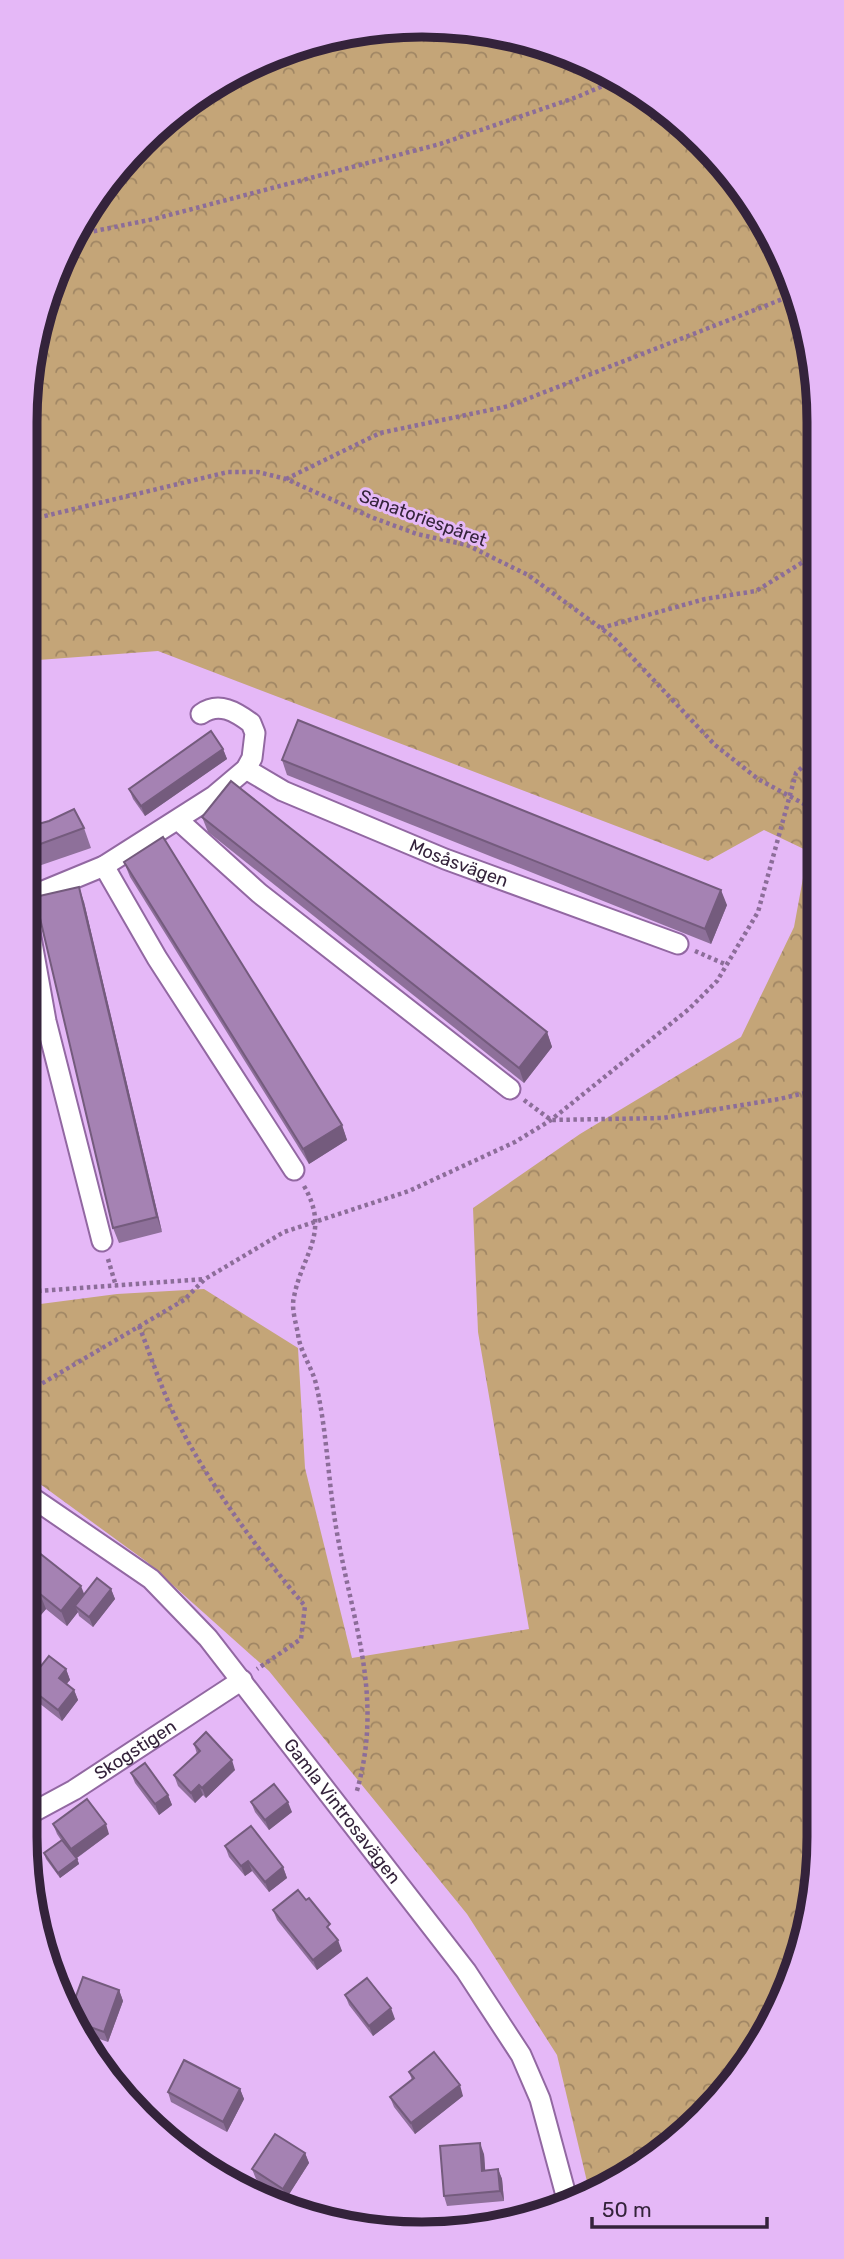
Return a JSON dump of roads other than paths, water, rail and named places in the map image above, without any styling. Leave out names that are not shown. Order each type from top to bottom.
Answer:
[{"type":"street","points":[[37,894],[104,866],[178,820],[246,769],[254,745],[251,723],[236,712],[220,708],[201,714]]},
{"type":"street","name":"Mosåsvägen","points":[[246,769],[283,791],[445,859],[678,944]]},
{"type":"street","points":[[178,820],[259,892],[510,1089]]},
{"type":"street","points":[[104,866],[157,958],[294,1170]]},
{"type":"street","points":[[37,971],[46,1021],[102,1241]]},
{"type":"street","name":"Gamla Vintrosavägen","points":[[37,1501],[151,1580],[208,1638],[466,1971],[521,2055],[540,2099],[565,2195]]},
{"type":"street","name":"Skogstigen","points":[[37,1811],[74,1790],[242,1680]]}]
